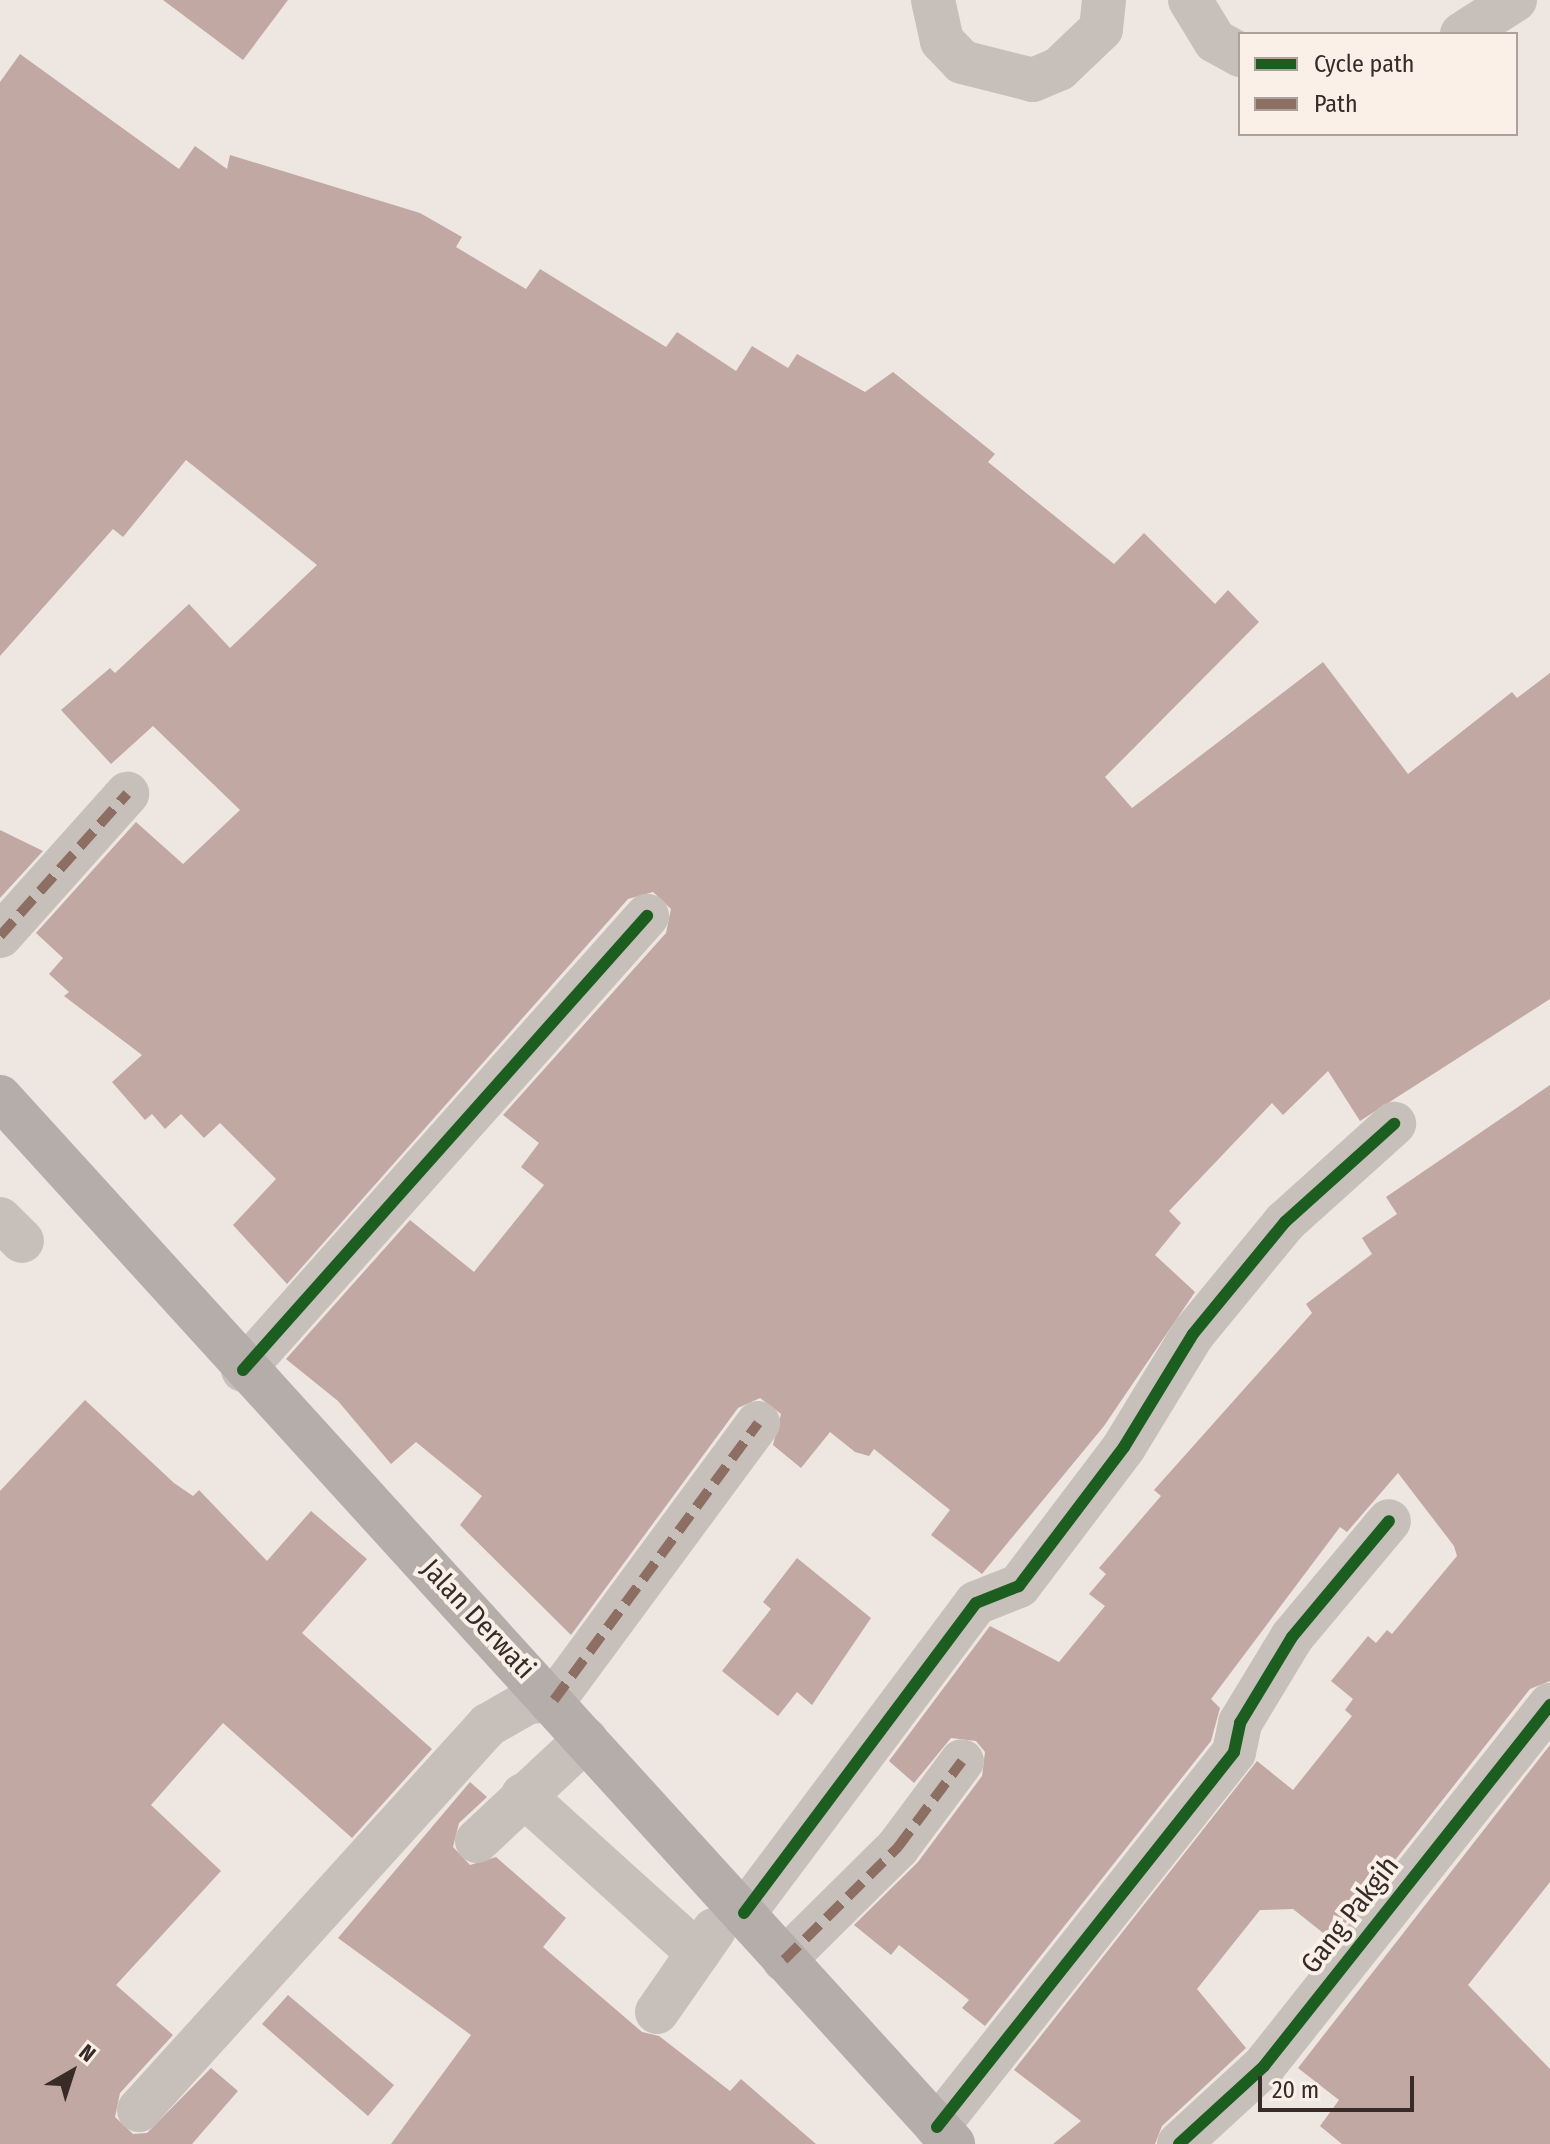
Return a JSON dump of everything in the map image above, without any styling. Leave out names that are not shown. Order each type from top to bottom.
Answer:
[{"type":"main road","name":"Jalan Derwati","points":[[0,1097],[243,1370],[554,1700],[945,2136]]},
{"type":"street","points":[[933,0],[942,41],[962,62],[1033,80],[1059,69],[1101,29],[1104,0]]},
{"type":"street","points":[[1190,0],[1215,41],[1238,54]]},
{"type":"street","points":[[1465,32],[1515,0]]},
{"type":"street","points":[[0,936],[127,794]]},
{"type":"street","points":[[243,1370],[647,916]]},
{"type":"street","points":[[657,2012],[698,1953],[739,1907],[976,1603],[1019,1586],[1124,1447],[1193,1334],[1285,1222],[1394,1124]]},
{"type":"street","points":[[139,2110],[488,1725],[528,1702],[554,1700],[758,1423]]},
{"type":"street","points":[[945,2136],[1234,1752],[1240,1723],[1292,1637],[1389,1521]]},
{"type":"street","name":"Gang Pakgih","points":[[1179,2144],[1264,2066],[1550,1705]]},
{"type":"street","points":[[477,1841],[586,1739]]},
{"type":"street","points":[[784,1960],[898,1847],[962,1761]]},
{"type":"street","points":[[523,1795],[698,1953]]},
{"type":"building","points":[[163,0],[288,0],[243,60]]},
{"type":"building","points":[[20,54],[179,169],[195,146],[227,169],[230,155],[420,213],[462,237],[456,247],[526,289],[540,269],[666,347],[677,332],[736,371],[752,346],[788,368],[797,354],[865,392],[893,372],[995,454],[988,462],[1114,564],[1144,533],[1215,604],[1228,590],[1259,622],[1105,777],[1132,808],[1323,662],[1408,774],[1512,692],[1517,698],[1550,673],[1550,999],[1360,1121],[1328,1071],[1283,1115],[1272,1103],[1169,1211],[1181,1223],[1155,1255],[1195,1292],[1104,1426],[982,1574],[931,1535],[950,1510],[874,1449],[869,1456],[855,1452],[830,1432],[801,1468],[773,1445],[781,1414],[760,1398],[738,1408],[571,1635],[460,1525],[482,1496],[416,1442],[391,1464],[338,1401],[286,1359],[410,1220],[474,1272],[544,1185],[521,1167],[539,1143],[503,1115],[666,933],[671,909],[653,892],[628,899],[287,1284],[233,1225],[276,1179],[220,1123],[204,1138],[181,1114],[165,1129],[152,1114],[145,1120],[112,1082],[142,1055],[64,996],[69,992],[49,974],[63,958],[36,933],[136,822],[183,864],[240,810],[153,726],[111,764],[61,710],[110,668],[115,673],[189,604],[230,648],[317,565],[186,460],[123,537],[113,529],[0,656],[0,82]]},
{"type":"building","points":[[0,830],[43,851],[0,898]]},
{"type":"building","points":[[1550,1085],[1550,1681],[1530,1689],[1332,1940],[1293,1909],[1260,1910],[1197,1989],[1246,2048],[1162,2126],[1155,2144],[1053,2144],[1081,2121],[1014,2070],[1257,1761],[1293,1790],[1352,1716],[1345,1710],[1353,1699],[1331,1681],[1368,1636],[1376,1643],[1387,1630],[1392,1634],[1457,1556],[1454,1546],[1398,1473],[1347,1532],[1340,1527],[1211,1699],[1220,1708],[1211,1741],[985,2026],[962,2008],[969,2000],[899,1945],[891,1955],[854,1925],[918,1862],[982,1776],[985,1752],[976,1741],[951,1738],[914,1783],[889,1761],[990,1626],[1059,1662],[1105,1606],[1089,1594],[1106,1574],[1099,1568],[1161,1496],[1154,1490],[1312,1313],[1306,1304],[1372,1254],[1362,1238],[1397,1214],[1386,1197]]},
{"type":"building","points":[[85,1400],[174,1483],[193,1496],[199,1490],[267,1561],[311,1511],[367,1559],[302,1633],[432,1749],[352,1838],[223,1723],[151,1805],[221,1871],[116,1985],[173,2035],[120,2093],[115,2117],[133,2134],[147,2133],[211,2068],[238,2091],[192,2144],[0,2144],[0,1491]]},
{"type":"building","points":[[797,1558],[871,1618],[812,1705],[797,1692],[778,1716],[722,1671],[771,1609],[763,1602]]},
{"type":"building","points":[[1550,1745],[1550,1882],[1468,1985],[1550,2069],[1550,2144],[1342,2144],[1320,2126],[1339,2100],[1298,2068]]},
{"type":"building","points":[[470,1782],[487,1797],[459,1823],[453,1847],[470,1865],[496,1857],[566,1918],[543,1947],[642,2032],[659,2036],[730,2091],[741,2079],[816,2144],[391,2144],[471,2035],[338,1938]]},
{"type":"building","points":[[288,1995],[394,2085],[368,2116],[262,2024]]},
{"type":"marked path","points":[[0,936],[127,794]]},
{"type":"marked path","points":[[554,1700],[758,1423]]},
{"type":"marked path","points":[[784,1960],[898,1847],[962,1761]]},
{"type":"cycle path","points":[[243,1370],[647,916]]},
{"type":"cycle path","points":[[744,1913],[976,1603],[1019,1586],[1124,1447],[1193,1334],[1285,1222],[1394,1124]]},
{"type":"cycle path","points":[[937,2127],[1234,1752],[1240,1723],[1292,1637],[1389,1521]]},
{"type":"cycle path","points":[[1179,2144],[1264,2066],[1550,1705]]}]
